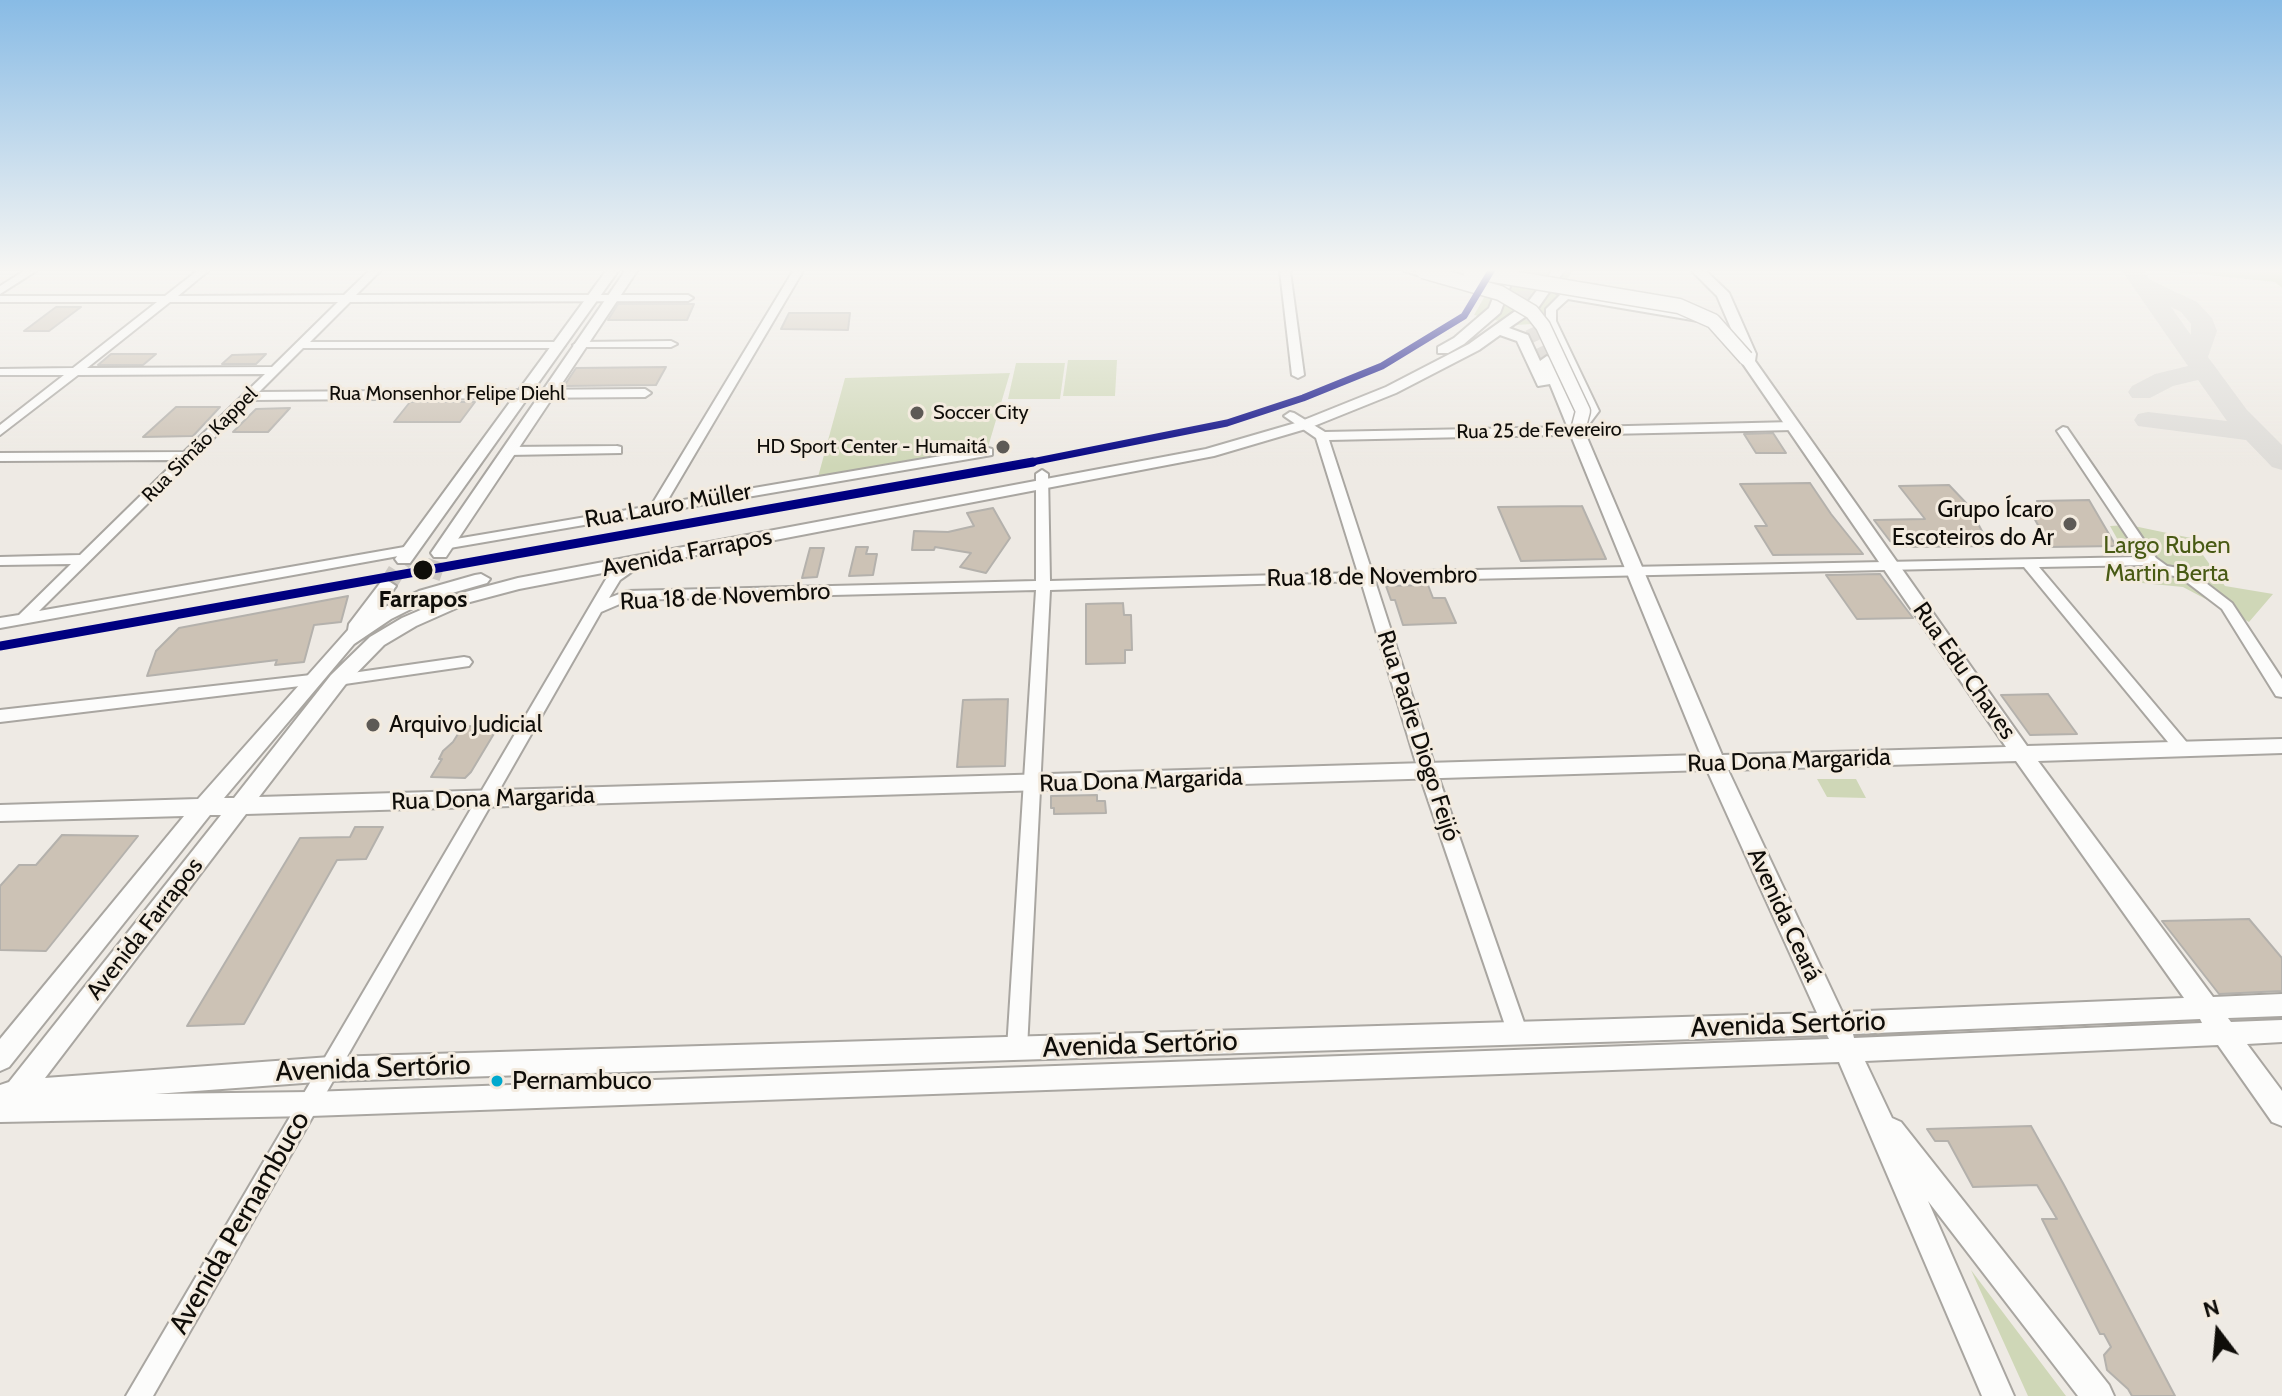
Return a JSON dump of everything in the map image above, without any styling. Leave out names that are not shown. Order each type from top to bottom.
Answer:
[{"type":"main road","points":[[407,554],[565,336]]},
{"type":"main road","points":[[442,549],[585,336]]},
{"type":"main road","name":"Avenida Farrapos","points":[[1297,420],[1465,336]]},
{"type":"main road","name":"Avenida Farrapos","points":[[0,1059],[204,807],[347,640],[428,586],[1208,453],[1391,390],[1490,336]]},
{"type":"main road","name":"Avenida Ceará","points":[[1518,336],[1523,338],[1556,411],[1578,430]]},
{"type":"main road","points":[[1548,336],[1583,411],[1578,430]]},
{"type":"main road","points":[[1727,336],[1747,359]]},
{"type":"main road","points":[[1741,336],[1749,354],[1747,359]]},
{"type":"main road","name":"Rua Edu Chaves","points":[[1747,359],[2022,754],[2282,1113]]},
{"type":"main road","name":"Avenida Ceará","points":[[1547,360],[1715,764],[1874,1109],[1998,1396]]},
{"type":"main road","points":[[511,412],[519,416],[533,413]]},
{"type":"main road","points":[[495,435],[509,431],[518,436]]},
{"type":"main road","name":"Avenida Farrapos","points":[[5,1105],[338,680],[386,634],[442,606],[485,592],[1042,480]]},
{"type":"main road","points":[[439,511],[465,511]]},
{"type":"main road","points":[[347,640],[387,586]]},
{"type":"main road","points":[[386,634],[418,610],[428,586]]},
{"type":"main road","name":"Rua Dona Margarida","points":[[0,813],[2282,746]]},
{"type":"main road","name":"Avenida Sertório","points":[[5,1105],[330,1069],[1834,1024],[2282,1005]]},
{"type":"main road","name":"Avenida Sertório","points":[[5,1105],[310,1104],[1847,1050],[2282,1031]]},
{"type":"main road","points":[[1874,1109],[2098,1396]]},
{"type":"street","points":[[0,431],[122,336]]},
{"type":"street","name":"Rua Simão Kappel","points":[[24,618],[309,336]]},
{"type":"street","points":[[657,507],[759,336]]},
{"type":"street","points":[[1293,336],[1298,375]]},
{"type":"street","points":[[1558,336],[1593,411],[1578,430]]},
{"type":"street","name":"Rua Edu Chaves","points":[[1719,336],[1747,359]]},
{"type":"street","points":[[579,345],[671,344]]},
{"type":"street","points":[[300,345],[559,345]]},
{"type":"street","points":[[0,372],[274,370]]},
{"type":"street","name":"Rua Monsenhor Felipe Diehl","points":[[249,396],[645,393]]},
{"type":"street","points":[[1297,420],[1322,436]]},
{"type":"street","name":"Rua 25 de Fevereiro","points":[[1322,436],[1793,426]]},
{"type":"street","points":[[2063,431],[2151,561],[2163,570],[2184,573],[2227,606],[2282,692]]},
{"type":"street","name":"Rua Padre Diogo Feijó","points":[[1322,436],[1428,773],[1518,1034]]},
{"type":"street","points":[[508,451],[617,450]]},
{"type":"street","name":"Rua Lauro Müller","points":[[442,549],[657,507],[988,452]]},
{"type":"street","points":[[0,457],[188,456]]},
{"type":"street","points":[[1017,1049],[1043,586],[1042,480]]},
{"type":"street","points":[[0,623],[407,554]]},
{"type":"street","points":[[0,561],[84,559]]},
{"type":"street","name":"Avenida Pernambuco","points":[[139,1396],[614,577],[640,561]]},
{"type":"street","name":"Rua 18 de Novembro","points":[[596,609],[627,596],[1633,570],[2151,561]]},
{"type":"street","points":[[2027,562],[2183,749]]},
{"type":"street","points":[[338,680],[464,662]]},
{"type":"street","points":[[0,716],[311,680]]},
{"type":"green space","points":[[1068,360],[1117,360],[1115,396],[1063,396]]},
{"type":"green space","points":[[1016,363],[1065,363],[1060,399],[1008,399]]},
{"type":"green space","name":"Soccer City","points":[[1010,373],[988,447],[818,477],[845,378]]},
{"type":"green space","name":"Largo Ruben Martin Berta","points":[[2129,525],[2191,538],[2225,586],[2273,594],[2249,622],[2183,587],[2142,583],[2110,526]]},
{"type":"green space","points":[[1817,779],[1856,779],[1866,798],[1827,797]]},
{"type":"green space","points":[[1971,1270],[2066,1396],[2028,1396]]},
{"type":"building","points":[[111,354],[156,354],[143,365],[98,365]]},
{"type":"building","points":[[266,354],[256,364],[222,364],[232,355]]},
{"type":"building","points":[[666,367],[656,385],[564,386],[576,368]]},
{"type":"building","points":[[410,402],[475,402],[460,422],[394,422]]},
{"type":"building","points":[[176,407],[220,407],[193,436],[143,437]]},
{"type":"building","points":[[290,408],[268,432],[233,432],[256,409]]},
{"type":"building","points":[[1773,433],[1786,453],[1756,453],[1744,434]]},
{"type":"building","points":[[1810,483],[1863,554],[1773,555],[1755,526],[1767,526],[1740,484]]},
{"type":"building","points":[[1949,485],[1968,505],[1990,546],[1905,547],[1890,541],[1874,520],[1925,519],[1899,486]]},
{"type":"building","name":"Grupo Ícaro Escoteiros do Ar","points":[[2089,500],[2116,546],[2050,547],[2033,516],[2052,516],[2037,501]]},
{"type":"building","points":[[1582,506],[1606,559],[1521,561],[1498,507]]},
{"type":"building","points":[[993,508],[1010,538],[986,573],[960,567],[971,553],[935,547],[934,550],[912,550],[914,531],[948,532],[974,526],[967,513]]},
{"type":"building","points":[[856,547],[868,547],[866,554],[877,554],[873,575],[849,576]]},
{"type":"building","points":[[810,548],[824,548],[817,577],[802,578]]},
{"type":"building","points":[[1880,574],[1913,618],[1857,619],[1826,575]]},
{"type":"building","points":[[1428,585],[1433,598],[1445,598],[1456,623],[1403,625],[1395,600],[1391,600],[1386,586]]},
{"type":"building","points":[[348,596],[341,622],[314,625],[304,662],[275,665],[277,660],[147,676],[156,651],[179,628]]},
{"type":"building","points":[[1123,603],[1124,615],[1131,615],[1132,650],[1125,650],[1125,663],[1086,664],[1086,604]]},
{"type":"building","points":[[2048,694],[2077,734],[2030,735],[2001,695]]},
{"type":"building","points":[[1008,699],[1005,766],[957,767],[963,700]]},
{"type":"building","points":[[463,726],[498,727],[465,778],[431,777],[442,759],[439,759],[443,751]]},
{"type":"building","points":[[1097,795],[1097,801],[1105,801],[1106,813],[1054,814],[1054,808],[1051,808],[1051,796]]},
{"type":"building","points":[[355,827],[383,827],[366,859],[337,860],[244,1024],[187,1026],[300,838],[350,837]]},
{"type":"building","points":[[62,835],[138,836],[46,951],[0,950],[0,886],[19,865],[36,865]]},
{"type":"building","points":[[2249,919],[2282,958],[2282,991],[2219,994],[2162,921]]},
{"type":"building","points":[[2031,1126],[2175,1396],[2132,1396],[2107,1370],[2104,1355],[2111,1347],[2104,1334],[2100,1334],[2042,1219],[2057,1219],[2037,1185],[1973,1187],[1948,1141],[1935,1141],[1927,1129]]},
{"type":"taxiway","points":[[2180,336],[2203,368]]},
{"type":"taxiway","points":[[2195,357],[2203,336]]},
{"type":"taxiway","points":[[2141,392],[2164,380],[2203,368]]},
{"type":"taxiway","points":[[2203,368],[2237,416],[2254,433]]},
{"type":"taxiway","points":[[2148,420],[2254,433]]},
{"type":"taxiway","points":[[2254,433],[2282,461]]},
{"type":"tunnel","points":[[1536,336],[1547,360]]},
{"type":"tunnel","points":[[431,578],[440,553]]},
{"type":"tunnel","points":[[387,586],[404,559]]},
{"type":"transit line","points":[[0,646],[1148,441],[1227,423],[1303,398],[1382,366],[1431,336]]},
{"type":"place","name":"Soccer City","points":[[917,413]]},
{"type":"place","name":"HD Sport Center - Humaitá","points":[[1003,447]]},
{"type":"place","name":"Grupo Ícaro Escoteiros do Ar","points":[[2070,524]]},
{"type":"place","name":"Farrapos","points":[[423,570]]},
{"type":"place","name":"Arquivo Judicial","points":[[373,725]]},
{"type":"place","name":"Pernambuco","points":[[497,1081]]}]
